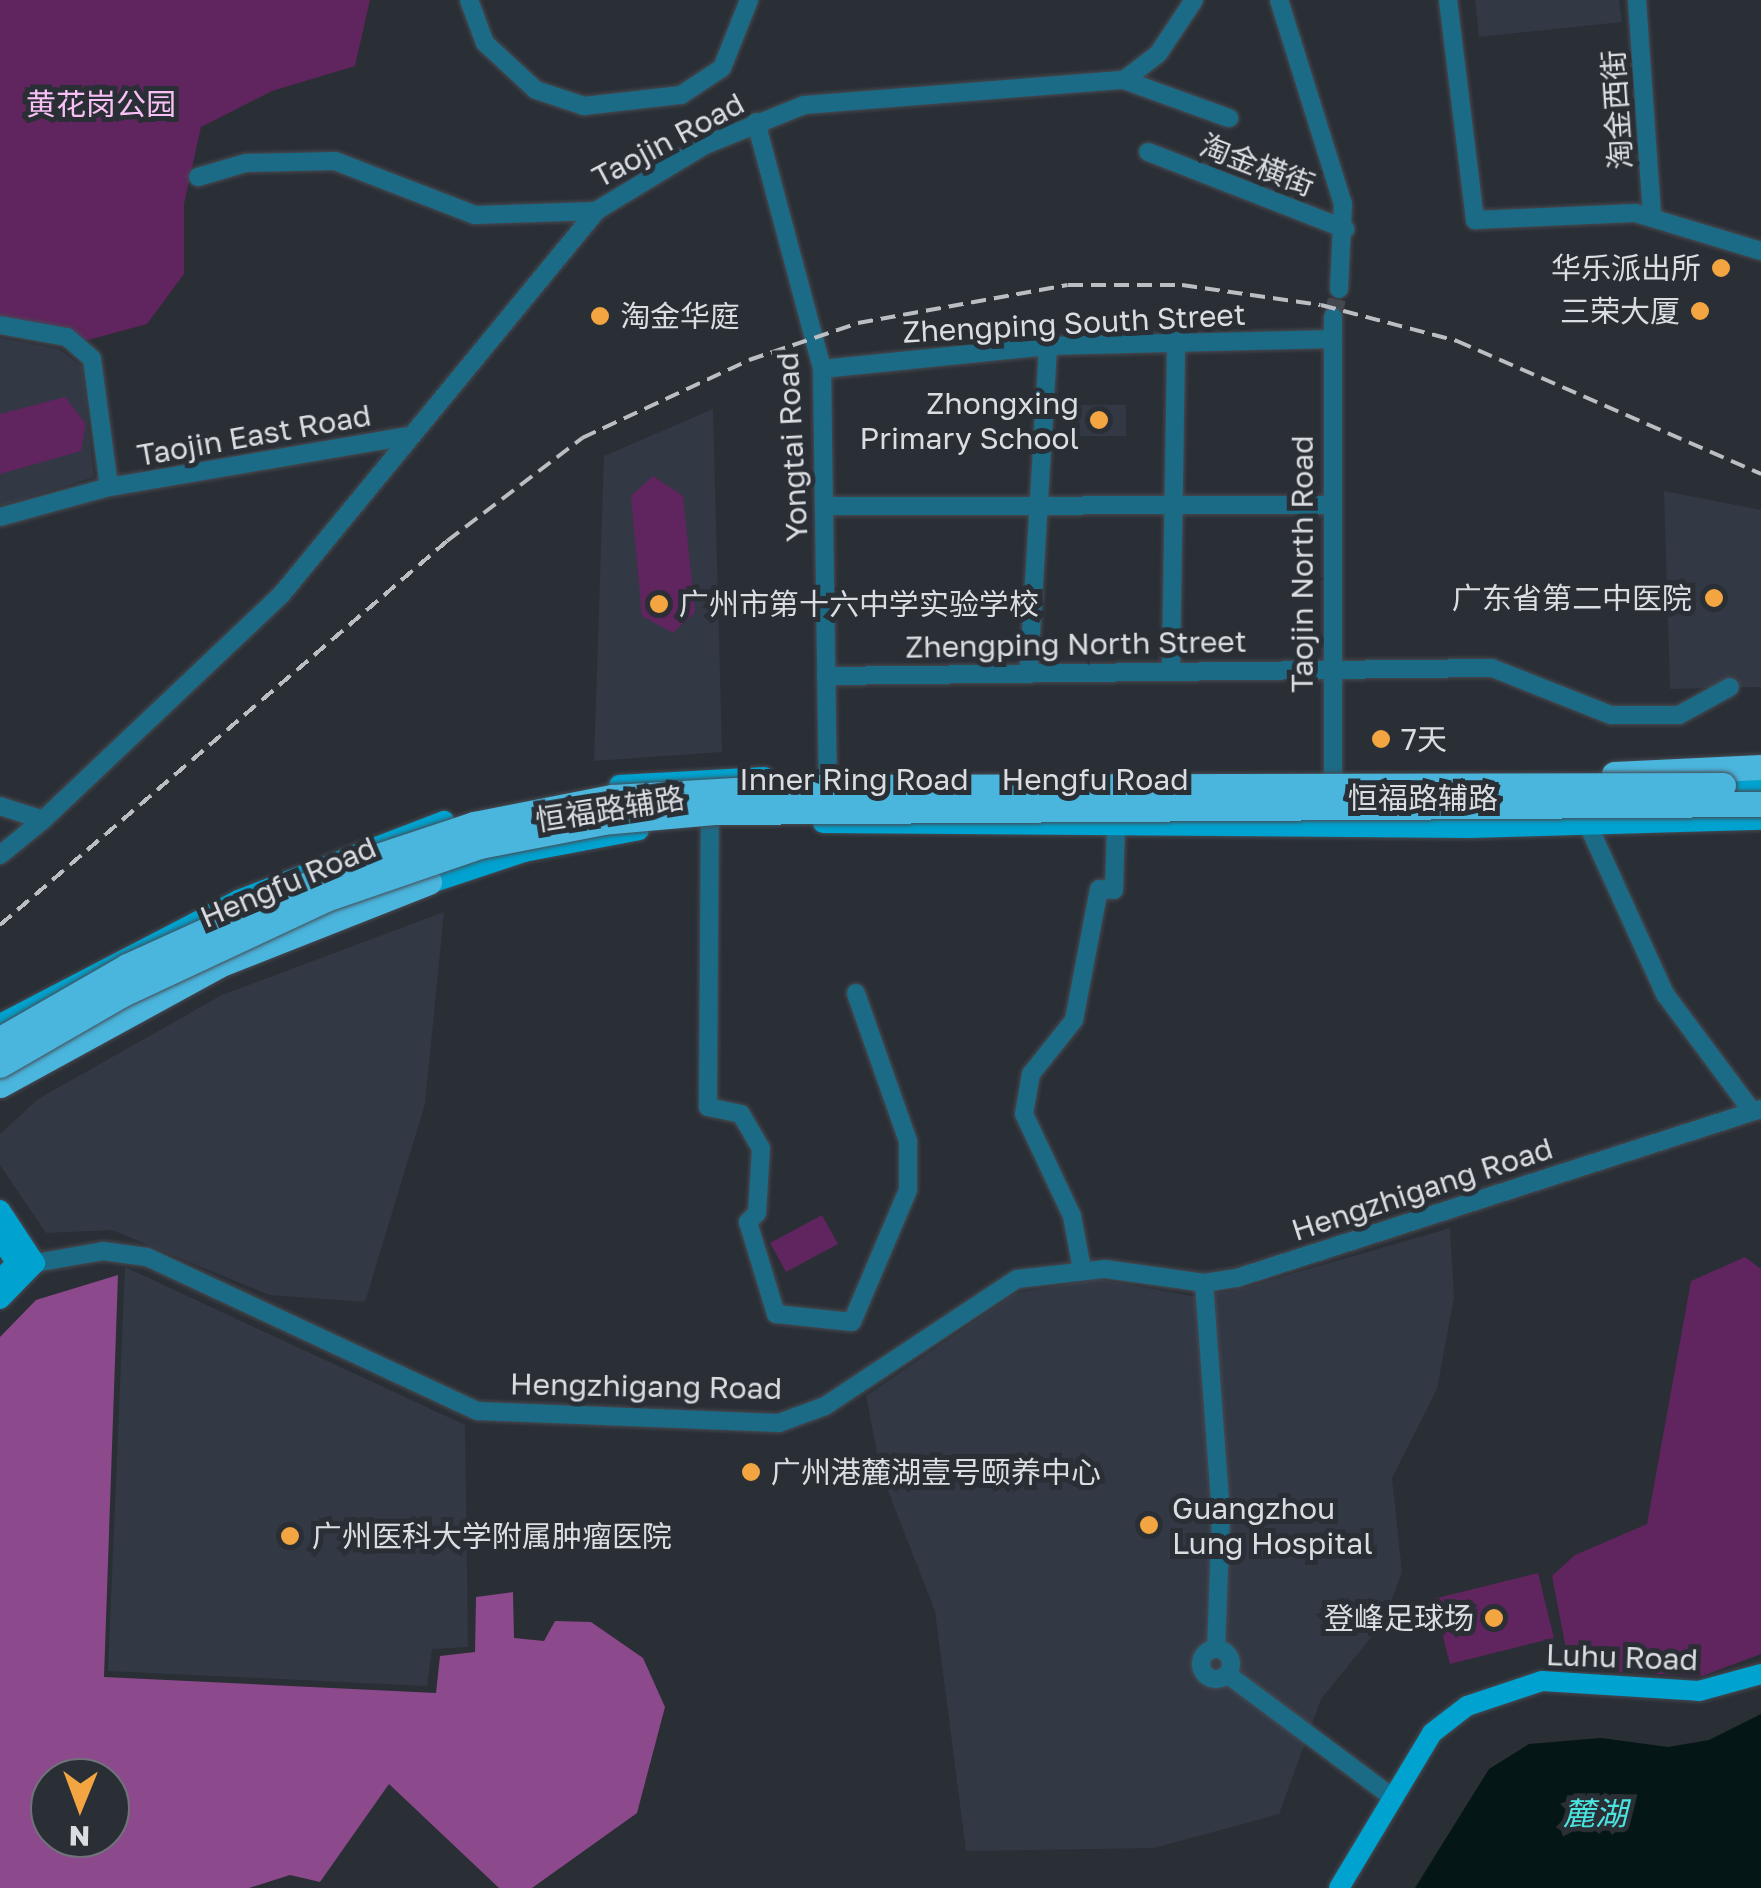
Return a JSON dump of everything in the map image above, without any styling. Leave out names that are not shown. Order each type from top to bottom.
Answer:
[{"type":"highway","points":[[1614,774],[1761,767]]},
{"type":"highway","name":"Inner Ring Road","points":[[0,1041],[127,966],[333,871],[474,824],[612,798],[788,787],[1761,785]]},
{"type":"highway","name":"Inner Ring Road","points":[[0,1064],[120,995],[326,899],[480,846],[603,822],[716,812],[1761,805]]},
{"type":"highway","points":[[0,1088],[104,1021],[288,932],[429,882]]},
{"type":"main road","name":"恒福路辅路","points":[[0,1088],[146,1012],[429,882],[710,800],[828,776],[1333,793],[1614,774],[1761,758]]},
{"type":"main road","points":[[1539,826],[1563,799],[1614,774]]},
{"type":"main road","name":"Hengfu Road","points":[[1563,799],[1761,785]]},
{"type":"main road","name":"Hengfu Road","points":[[0,1041],[131,967],[364,862],[539,812],[710,800],[1333,793],[1761,805]]},
{"type":"main road","name":"恒福路辅路","points":[[0,1024],[139,945],[364,847],[534,800],[710,800],[1116,826],[1539,826],[1761,820]]},
{"type":"main road","name":"Hengfu Road","points":[[0,1064],[273,918],[458,850],[578,823],[710,800]]},
{"type":"main road","points":[[429,882],[458,850]]},
{"type":"main road","points":[[0,1210],[26,1263]]},
{"type":"main road","points":[[0,1239],[26,1263]]},
{"type":"main road","points":[[0,1279],[26,1263]]},
{"type":"main road","points":[[0,1299],[26,1263]]},
{"type":"main road","name":"Luhu Road","points":[[1339,1888],[1392,1796],[1445,1720],[1511,1690],[1571,1680],[1699,1690],[1761,1674]]},
{"type":"street","points":[[469,0],[485,43],[536,90],[584,106],[681,96],[722,68],[749,0]]},
{"type":"street","points":[[1124,80],[1144,69],[1194,0]]},
{"type":"street","points":[[1279,0],[1340,192],[1346,229],[1339,289]]},
{"type":"street","points":[[1448,0],[1476,220],[1652,215],[1761,251]]},
{"type":"street","name":"淘金西街","points":[[1636,0],[1652,215]]},
{"type":"street","points":[[1124,80],[1229,118]]},
{"type":"street","name":"Taojin Road","points":[[198,176],[246,163],[335,160],[474,215],[596,211],[756,122],[873,94],[1124,80]]},
{"type":"street","name":"Yongtai Road","points":[[756,122],[822,369],[828,776]]},
{"type":"street","name":"淘金横街","points":[[1148,152],[1346,229]]},
{"type":"street","name":"Taojin East Road","points":[[0,517],[109,487],[406,436],[596,211]]},
{"type":"street","name":"Taojin North Road","points":[[1333,317],[1327,670],[1333,793]]},
{"type":"street","points":[[0,325],[67,337],[92,359],[109,487]]},
{"type":"street","name":"Zhengping South Street","points":[[822,369],[1048,346],[1330,339]]},
{"type":"street","points":[[1171,668],[1176,342]]},
{"type":"street","points":[[1029,668],[1048,346]]},
{"type":"street","points":[[0,856],[44,820],[311,565],[406,436]]},
{"type":"street","points":[[824,506],[1328,504]]},
{"type":"street","name":"Zhengping North Street","points":[[826,676],[1029,668],[1492,668],[1611,715],[1679,715],[1730,686]]},
{"type":"street","points":[[710,800],[708,1107],[741,1114],[762,1148],[757,1213],[748,1222],[776,1314],[852,1322],[908,1190],[908,1140],[856,994]]},
{"type":"street","points":[[0,806],[44,820]]},
{"type":"street","points":[[1588,825],[1664,994],[1756,1110]]},
{"type":"street","points":[[1082,1269],[1072,1216],[1024,1114],[1031,1074],[1074,1020],[1099,889],[1114,890],[1116,826]]},
{"type":"street","name":"Hengzhigang Road","points":[[26,1263],[103,1251],[147,1257],[478,1410],[754,1424],[825,1406],[996,1287],[1082,1269],[1204,1283],[1298,1262],[1756,1110]]},
{"type":"street","points":[[1204,1283],[1220,1514],[1216,1648]]},
{"type":"street","points":[[1216,1648],[1231,1660],[1227,1674]]},
{"type":"street","points":[[1216,1648],[1203,1656],[1202,1670],[1227,1674],[1392,1796]]},
{"type":"shaded area","points":[[1475,0],[1619,0],[1622,22],[1479,37]]},
{"type":"shaded area","points":[[0,338],[59,349],[82,367],[94,477],[0,506]]},
{"type":"shaded area","name":"Zhongxing Primary School","points":[[1071,405],[1126,405],[1126,436],[1071,436]]},
{"type":"shaded area","name":"广州市第十六中学实验学校","points":[[713,409],[722,752],[594,761],[604,456]]},
{"type":"shaded area","name":"广东省第二中医院","points":[[1664,491],[1761,510],[1761,687],[1670,689]]},
{"type":"shaded area","points":[[444,912],[425,1104],[365,1302],[269,1295],[112,1230],[46,1233],[0,1165],[0,1134],[38,1099],[222,995]]},
{"type":"shaded area","name":"Guangzhou Lung Hospital","points":[[1450,1228],[1454,1297],[1437,1389],[1392,1478],[1402,1572],[1382,1624],[1321,1699],[1279,1814],[1154,1848],[966,1851],[935,1611],[881,1473],[866,1396],[1016,1293],[1097,1279],[1191,1296],[1233,1291]]},
{"type":"shaded area","name":"广州医科大学附属肿瘤医院","points":[[125,1267],[465,1425],[468,1647],[432,1649],[427,1686],[108,1671]]},
{"type":"shaded area","points":[[118,1275],[104,1677],[436,1693],[440,1656],[475,1652],[476,1597],[513,1592],[514,1638],[544,1641],[555,1621],[591,1622],[643,1658],[665,1707],[637,1813],[532,1888],[499,1888],[389,1784],[320,1882],[290,1875],[249,1888],[0,1888],[0,1337],[36,1300]]},
{"type":"green space","name":"黄花岗公园","points":[[0,0],[370,0],[355,66],[272,91],[201,127],[184,204],[184,274],[147,324],[88,340],[0,320]]},
{"type":"green space","points":[[65,397],[86,424],[81,451],[0,474],[0,414]]},
{"type":"green space","points":[[653,476],[683,496],[695,612],[673,633],[642,616],[631,496]]},
{"type":"green space","points":[[822,1215],[838,1244],[786,1272],[770,1243]]},
{"type":"green space","points":[[1745,1257],[1761,1269],[1761,1654],[1702,1676],[1570,1670],[1552,1576],[1575,1555],[1647,1524],[1691,1281]]},
{"type":"green space","name":"登峰足球场","points":[[1538,1573],[1554,1638],[1450,1664],[1433,1599]]},
{"type":"water","name":"麓湖","points":[[1761,1714],[1761,1888],[1415,1888],[1489,1769],[1529,1744],[1601,1738],[1668,1747],[1709,1740]]},
{"type":"tunnel","points":[[1333,317],[1339,289]]},
{"type":"railway","points":[[0,925],[447,541],[582,438],[749,360],[858,323],[1068,285],[1182,285],[1321,305],[1457,341],[1761,474]]},
{"type":"place","name":"华乐派出所","points":[[1721,268]]},
{"type":"place","name":"三荣大厦","points":[[1700,311]]},
{"type":"place","name":"淘金华庭","points":[[600,316]]},
{"type":"place","name":"Zhongxing Primary School","points":[[1099,420]]},
{"type":"place","name":"广东省第二中医院","points":[[1714,598]]},
{"type":"place","name":"广州市第十六中学实验学校","points":[[659,604]]},
{"type":"place","name":"7天","points":[[1381,739]]},
{"type":"place","name":"广州港麓湖壹号颐养中心","points":[[751,1472]]},
{"type":"place","name":"Guangzhou Lung Hospital","points":[[1149,1525]]},
{"type":"place","name":"广州医科大学附属肿瘤医院","points":[[290,1536]]},
{"type":"place","name":"登峰足球场","points":[[1494,1618]]}]
